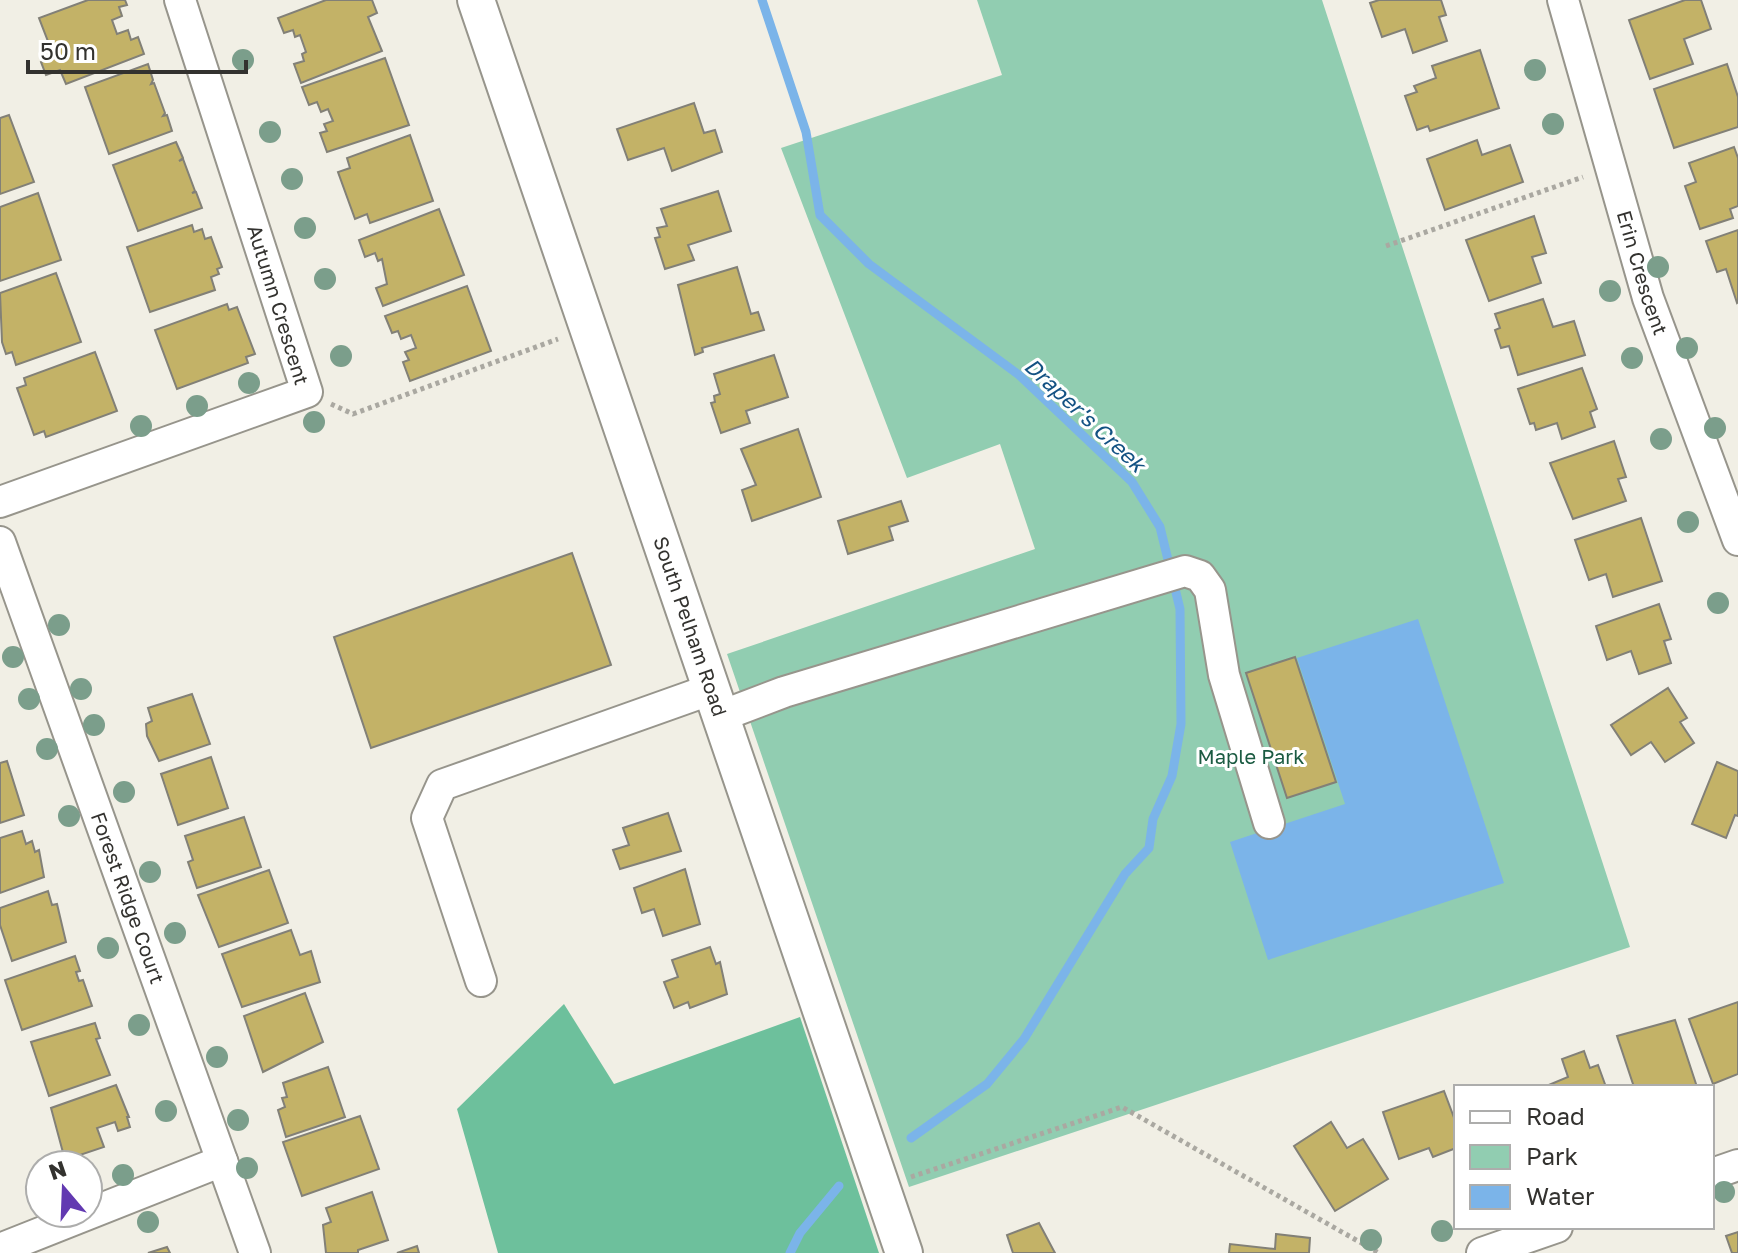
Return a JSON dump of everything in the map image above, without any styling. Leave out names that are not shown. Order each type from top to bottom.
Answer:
[{"type":"main road","name":"South Pelham Road","points":[[476,0],[904,1253]]},
{"type":"street","name":"Autumn Crescent","points":[[0,502],[307,392],[180,0]]},
{"type":"street","name":"Erin Crescent","points":[[1563,0],[1648,298],[1738,540]]},
{"type":"street","name":"Forest Ridge Court","points":[[0,542],[255,1253]]},
{"type":"street","points":[[481,981],[427,818],[442,785],[716,702],[784,692],[1185,571],[1200,576],[1210,590],[1224,675],[1247,723],[1265,778],[1269,823]]},
{"type":"street","points":[[0,1249],[222,1161]]},
{"type":"street","points":[[1714,1173],[1738,1165]]},
{"type":"street","points":[[1482,1253],[1551,1229]]},
{"type":"path","points":[[1386,246],[1610,167]]},
{"type":"path","points":[[307,392],[353,414],[589,328]]},
{"type":"path","points":[[881,1187],[1122,1107],[1379,1253]]},
{"type":"green space","name":"Maple Park","points":[[977,0],[1322,0],[1630,947],[909,1187],[727,654],[1035,549],[1000,444],[907,478],[781,148],[1002,75]]},
{"type":"green space","points":[[564,1004],[614,1084],[800,1017],[879,1253],[498,1253],[457,1109]]},
{"type":"water","points":[[1418,619],[1504,883],[1268,960],[1230,842],[1345,804],[1297,658]]},
{"type":"building","points":[[88,0],[125,0],[127,5],[119,7],[122,16],[112,20],[117,34],[128,30],[131,40],[138,37],[144,54],[66,84],[60,70],[46,75],[41,62],[54,57],[39,18]]},
{"type":"building","points":[[326,0],[372,0],[377,13],[368,17],[382,51],[301,83],[294,64],[304,61],[302,54],[306,52],[300,35],[295,37],[293,30],[284,33],[278,18]]},
{"type":"building","points":[[1379,0],[1441,0],[1446,15],[1439,17],[1447,41],[1413,53],[1405,29],[1382,37],[1370,3]]},
{"type":"building","points":[[1685,0],[1701,0],[1711,29],[1684,39],[1693,64],[1650,79],[1629,20]]},
{"type":"building","points":[[1480,50],[1499,108],[1430,131],[1428,126],[1417,130],[1405,96],[1417,92],[1414,86],[1436,78],[1432,66]]},
{"type":"building","points":[[385,58],[409,125],[327,152],[320,133],[327,131],[324,124],[333,121],[328,109],[321,112],[317,102],[309,105],[302,87]]},
{"type":"building","points":[[148,64],[153,80],[151,84],[154,83],[165,113],[163,116],[167,115],[172,131],[109,154],[85,87]]},
{"type":"building","points":[[1727,64],[1738,97],[1738,127],[1674,148],[1654,89]]},
{"type":"building","points":[[694,103],[704,133],[715,130],[722,152],[672,171],[664,148],[628,160],[617,129]]},
{"type":"building","points":[[9,115],[34,182],[0,194],[0,118]]},
{"type":"building","points":[[410,135],[433,201],[370,223],[367,214],[355,219],[338,172],[350,168],[347,158]]},
{"type":"building","points":[[1477,140],[1482,155],[1510,145],[1523,182],[1445,210],[1427,159]]},
{"type":"building","points":[[176,142],[183,158],[179,161],[183,159],[195,191],[192,193],[196,192],[202,208],[138,231],[113,165]]},
{"type":"building","points":[[1734,147],[1738,158],[1738,206],[1730,209],[1733,218],[1700,229],[1685,186],[1696,182],[1689,163]]},
{"type":"building","points":[[718,191],[731,231],[688,245],[694,260],[665,269],[655,238],[660,237],[657,228],[667,226],[661,209]]},
{"type":"building","points":[[38,193],[61,260],[0,281],[0,207]]},
{"type":"building","points":[[439,209],[464,275],[383,306],[376,288],[387,284],[382,259],[378,261],[375,253],[365,257],[359,240]]},
{"type":"building","points":[[1534,216],[1546,253],[1532,257],[1541,283],[1489,301],[1466,240]]},
{"type":"building","points":[[192,225],[194,232],[202,229],[205,239],[211,237],[222,267],[217,269],[219,274],[211,277],[215,290],[150,312],[127,247]]},
{"type":"building","points":[[1738,230],[1737,303],[1726,269],[1717,272],[1706,241]]},
{"type":"building","points":[[737,267],[751,314],[758,312],[764,330],[702,348],[703,352],[695,355],[678,285]]},
{"type":"building","points":[[56,273],[81,342],[16,365],[12,352],[6,354],[2,342],[0,293]]},
{"type":"building","points":[[467,286],[491,351],[410,381],[403,362],[409,360],[405,352],[416,348],[411,335],[401,339],[398,331],[392,333],[385,316]]},
{"type":"building","points":[[1543,299],[1553,327],[1574,321],[1585,355],[1518,375],[1509,346],[1501,348],[1495,330],[1500,328],[1495,314]]},
{"type":"building","points":[[227,304],[229,310],[237,307],[255,354],[246,357],[248,363],[177,389],[155,330]]},
{"type":"building","points":[[95,352],[117,411],[46,437],[44,431],[34,435],[17,388],[26,385],[24,378]]},
{"type":"building","points":[[774,355],[788,397],[746,411],[750,423],[721,433],[711,403],[715,402],[714,396],[720,394],[714,374]]},
{"type":"building","points":[[1582,368],[1597,409],[1590,412],[1595,427],[1562,439],[1557,423],[1536,430],[1534,423],[1530,424],[1518,389]]},
{"type":"building","points":[[798,429],[821,497],[752,521],[742,490],[756,485],[741,449]]},
{"type":"building","points":[[1614,441],[1626,477],[1618,479],[1626,501],[1573,519],[1550,463]]},
{"type":"building","points":[[901,501],[908,521],[889,527],[893,540],[848,554],[838,521]]},
{"type":"building","points":[[1641,518],[1662,581],[1613,597],[1606,574],[1589,580],[1575,540]]},
{"type":"building","points":[[572,553],[611,665],[371,748],[334,637]]},
{"type":"building","points":[[1659,604],[1671,639],[1664,641],[1671,663],[1639,674],[1631,651],[1607,660],[1596,626]]},
{"type":"building","points":[[1295,657],[1336,782],[1287,798],[1246,673]]},
{"type":"building","points":[[1668,688],[1687,718],[1680,722],[1694,743],[1665,762],[1651,742],[1631,755],[1611,725]]},
{"type":"building","points":[[192,694],[210,744],[159,761],[147,736],[146,724],[152,721],[148,708]]},
{"type":"building","points":[[211,757],[228,808],[178,825],[161,774]]},
{"type":"building","points":[[7,761],[24,815],[0,823],[0,763]]},
{"type":"building","points":[[1717,762],[1738,771],[1738,816],[1735,815],[1726,838],[1692,824]]},
{"type":"building","points":[[668,813],[681,851],[620,869],[613,850],[629,845],[623,828]]},
{"type":"building","points":[[244,817],[261,867],[197,888],[188,862],[193,860],[185,836]]},
{"type":"building","points":[[22,831],[26,844],[32,841],[35,852],[39,850],[44,877],[0,893],[0,838]]},
{"type":"building","points":[[685,869],[700,924],[663,936],[654,909],[642,913],[634,888]]},
{"type":"building","points":[[269,870],[288,923],[219,947],[198,895]]},
{"type":"building","points":[[48,891],[52,905],[57,904],[66,942],[12,961],[0,925],[0,908]]},
{"type":"building","points":[[291,930],[300,955],[311,951],[320,982],[242,1007],[222,954]]},
{"type":"building","points":[[710,947],[716,964],[720,962],[727,994],[690,1008],[688,1002],[674,1008],[664,982],[678,977],[672,960]]},
{"type":"building","points":[[75,956],[80,971],[76,972],[79,981],[83,980],[92,1006],[22,1030],[5,980]]},
{"type":"building","points":[[305,993],[323,1042],[263,1072],[244,1016]]},
{"type":"building","points":[[1738,1002],[1738,1074],[1713,1084],[1689,1019]]},
{"type":"building","points":[[1675,1020],[1696,1085],[1633,1085],[1617,1036]]},
{"type":"building","points":[[95,1023],[100,1038],[96,1039],[110,1075],[49,1096],[31,1042]]},
{"type":"building","points":[[1584,1051],[1590,1068],[1598,1065],[1605,1085],[1549,1085],[1568,1077],[1562,1059]]},
{"type":"building","points":[[328,1067],[345,1117],[286,1137],[278,1110],[285,1107],[282,1098],[287,1097],[283,1083]]},
{"type":"building","points":[[116,1085],[130,1127],[118,1131],[115,1122],[97,1128],[104,1147],[98,1149],[62,1149],[51,1108]]},
{"type":"building","points":[[1444,1091],[1454,1118],[1454,1149],[1433,1157],[1429,1148],[1399,1159],[1383,1112]]},
{"type":"building","points":[[360,1116],[379,1169],[302,1196],[283,1142]]},
{"type":"building","points":[[1331,1122],[1347,1148],[1363,1139],[1388,1179],[1335,1211],[1294,1146]]},
{"type":"building","points":[[372,1192],[388,1240],[358,1250],[358,1253],[326,1253],[323,1225],[331,1222],[326,1208]]},
{"type":"building","points":[[1039,1223],[1055,1253],[1013,1253],[1007,1235]]},
{"type":"building","points":[[1738,1232],[1738,1253],[1732,1253],[1726,1236]]},
{"type":"building","points":[[1276,1234],[1310,1238],[1309,1253],[1229,1253],[1230,1244],[1275,1249]]},
{"type":"building","points":[[417,1246],[419,1253],[397,1253]]},
{"type":"building","points":[[167,1247],[170,1253],[148,1253]]},
{"type":"waterway","name":"Draper's Creek","points":[[762,0],[806,132],[820,215],[869,264],[1019,375],[1132,482],[1160,527],[1180,609],[1181,724],[1172,776],[1153,819],[1149,848],[1125,874],[1024,1039],[987,1084],[911,1138]]},
{"type":"waterway","name":"Draper's Creek","points":[[790,1253],[800,1233],[839,1186]]}]
